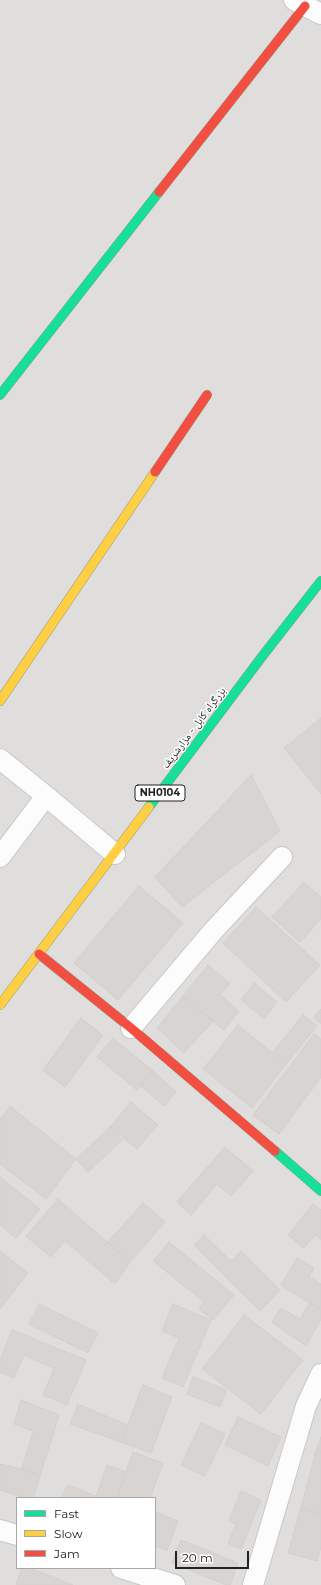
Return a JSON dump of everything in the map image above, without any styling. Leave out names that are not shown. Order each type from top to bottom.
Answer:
[{"type":"main road","points":[[0,395],[307,7]]},
{"type":"main road","points":[[0,701],[207,395]]},
{"type":"main road","name":"بزرگراه کابل - مزارشریف","points":[[0,1006],[264,654],[321,581]]},
{"type":"main road","points":[[39,954],[131,1028],[321,1191]]},
{"type":"street","points":[[0,759],[115,854]]},
{"type":"street","points":[[0,857],[46,796]]},
{"type":"street","points":[[131,1028],[213,931],[282,857]]},
{"type":"street","points":[[252,1585],[306,1406],[321,1374]]},
{"type":"street","points":[[0,1530],[16,1535]]},
{"type":"street","points":[[124,1569],[175,1585]]},
{"type":"shaded area","points":[[0,0],[321,0],[321,1585],[0,1585]]},
{"type":"building","points":[[321,718],[321,794],[284,748]]},
{"type":"building","points":[[251,775],[280,831],[182,907],[155,877]]},
{"type":"building","points":[[304,882],[321,897],[321,919],[300,942],[272,917]]},
{"type":"building","points":[[139,886],[183,923],[118,1000],[74,963]]},
{"type":"building","points":[[256,907],[320,965],[286,1002],[223,943]]},
{"type":"building","points":[[208,965],[230,983],[220,995],[239,1011],[224,1030],[183,996]]},
{"type":"building","points":[[254,983],[277,1002],[264,1019],[241,1000]]},
{"type":"building","points":[[183,996],[213,1021],[184,1053],[157,1028]]},
{"type":"building","points":[[321,1009],[321,1024],[314,1017]]},
{"type":"building","points":[[303,1015],[317,1026],[286,1064],[272,1053]]},
{"type":"building","points":[[81,1018],[103,1035],[65,1087],[43,1070]]},
{"type":"building","points":[[238,1025],[286,1064],[252,1108],[203,1069]]},
{"type":"building","points":[[314,1034],[321,1039],[321,1077],[279,1134],[253,1115]]},
{"type":"building","points":[[113,1038],[153,1071],[137,1090],[97,1057]]},
{"type":"building","points":[[153,1071],[176,1092],[164,1106],[140,1085]]},
{"type":"building","points":[[131,1102],[158,1125],[137,1149],[110,1127]]},
{"type":"building","points":[[10,1106],[76,1159],[46,1199],[0,1164],[0,1119]]},
{"type":"building","points":[[110,1127],[122,1140],[88,1172],[76,1159]]},
{"type":"building","points":[[225,1147],[253,1171],[231,1196],[217,1184],[191,1215],[177,1202]]},
{"type":"building","points":[[0,1177],[40,1209],[16,1238],[0,1225]]},
{"type":"building","points":[[58,1199],[130,1262],[115,1284],[65,1241],[51,1257],[26,1236]]},
{"type":"building","points":[[143,1203],[165,1222],[130,1262],[108,1242]]},
{"type":"building","points":[[313,1204],[321,1210],[321,1240],[315,1235],[304,1248],[288,1235]]},
{"type":"building","points":[[204,1235],[231,1261],[241,1251],[280,1290],[260,1311],[194,1245]]},
{"type":"building","points":[[169,1242],[234,1295],[213,1320],[199,1309],[204,1302],[153,1261]]},
{"type":"building","points":[[0,1251],[28,1273],[0,1309]]},
{"type":"building","points":[[297,1258],[314,1268],[309,1276],[321,1284],[321,1310],[281,1285]]},
{"type":"building","points":[[310,1303],[321,1310],[321,1319],[306,1346],[272,1322],[281,1308],[300,1319]]},
{"type":"building","points":[[39,1304],[98,1333],[88,1353],[29,1324]]},
{"type":"building","points":[[173,1304],[211,1320],[183,1387],[162,1378],[179,1338],[162,1331]]},
{"type":"building","points":[[244,1315],[303,1360],[261,1414],[202,1369]]},
{"type":"building","points":[[12,1330],[86,1360],[67,1405],[43,1395],[54,1368],[24,1355],[14,1378],[0,1372],[0,1360]]},
{"type":"building","points":[[193,1377],[227,1390],[220,1407],[187,1394]]},
{"type":"building","points":[[143,1385],[172,1397],[151,1453],[121,1442]]},
{"type":"building","points":[[21,1400],[59,1415],[40,1476],[22,1469],[33,1431],[14,1424]]},
{"type":"building","points":[[78,1404],[127,1425],[121,1442],[70,1424]]},
{"type":"building","points":[[238,1417],[281,1437],[268,1466],[225,1445]]},
{"type":"building","points":[[201,1423],[225,1434],[205,1476],[181,1465]]},
{"type":"building","points":[[321,1437],[321,1452],[316,1451]]},
{"type":"building","points":[[316,1451],[321,1452],[321,1514],[301,1508]]},
{"type":"building","points":[[133,1452],[163,1463],[150,1497],[117,1497]]},
{"type":"building","points":[[0,1464],[22,1469],[40,1476],[33,1497],[22,1497],[0,1490]]},
{"type":"building","points":[[107,1465],[126,1472],[117,1497],[62,1497],[67,1485],[96,1496]]},
{"type":"building","points":[[241,1491],[261,1500],[241,1549],[228,1543],[236,1524],[229,1521]]},
{"type":"building","points":[[301,1508],[321,1514],[321,1547],[317,1561],[288,1553]]},
{"type":"building","points":[[156,1512],[178,1521],[167,1550],[156,1546]]},
{"type":"building","points":[[181,1540],[238,1563],[230,1585],[226,1585],[172,1563]]},
{"type":"building","points":[[22,1569],[33,1569],[73,1585],[18,1585],[16,1584]]},
{"type":"traffic: fast","points":[[0,395],[159,192]]},
{"type":"traffic: fast","points":[[149,807],[321,581]]},
{"type":"traffic: fast","points":[[275,1151],[321,1191]]},
{"type":"traffic: slow","points":[[0,701],[155,472]]},
{"type":"traffic: slow","points":[[0,1005],[149,807]]},
{"type":"traffic: jam","points":[[159,192],[305,6]]},
{"type":"traffic: jam","points":[[155,472],[207,395]]},
{"type":"traffic: jam","points":[[39,954],[131,1028],[275,1151]]}]
